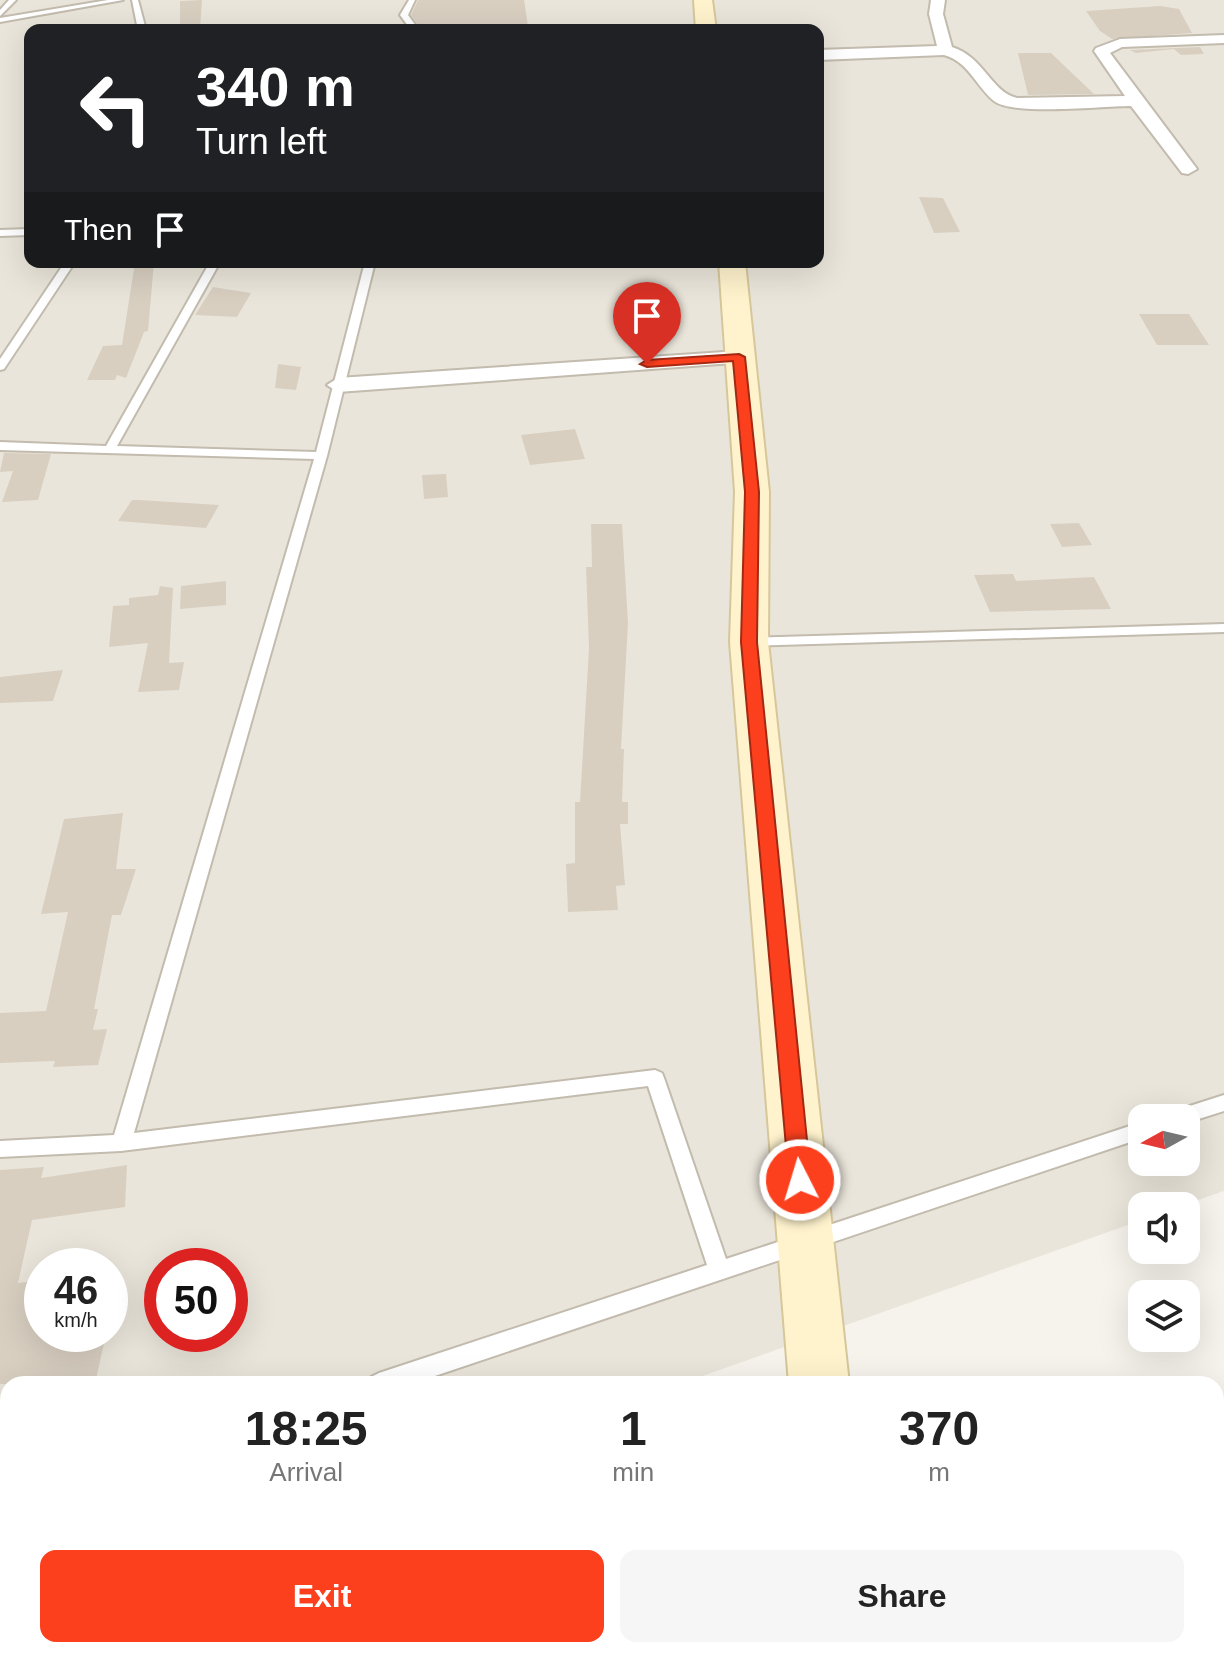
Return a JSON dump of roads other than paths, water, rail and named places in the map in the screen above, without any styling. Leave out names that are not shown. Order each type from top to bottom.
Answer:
[{"type":"main road","points":[[703,0],[705,24]]},
{"type":"main road","points":[[732,268],[752,492],[749,642],[818,1376]]},
{"type":"street","points":[[938,0],[936,14],[945,50]]},
{"type":"street","points":[[1188,169],[1101,51],[1120,43],[1224,39]]},
{"type":"street","points":[[824,55],[945,50],[964,56],[1001,99],[1017,103],[1136,101]]},
{"type":"street","points":[[338,385],[739,357]]},
{"type":"lane","points":[[0,17],[13,0]]},
{"type":"lane","points":[[0,17],[120,0]]},
{"type":"lane","points":[[135,0],[141,24]]},
{"type":"lane","points":[[411,24],[404,15],[412,0]]},
{"type":"lane","points":[[0,233],[24,232]]},
{"type":"lane","points":[[0,367],[66,268]]},
{"type":"lane","points":[[111,447],[212,268]]},
{"type":"lane","points":[[121,1143],[321,456],[368,268]]},
{"type":"lane","points":[[0,446],[111,447],[321,456]]},
{"type":"lane","points":[[749,642],[1224,628]]},
{"type":"lane","points":[[0,1149],[121,1143],[655,1078],[720,1272]]},
{"type":"lane","points":[[1200,1111],[1224,1103]]},
{"type":"lane","points":[[403,1376],[1128,1135]]}]
